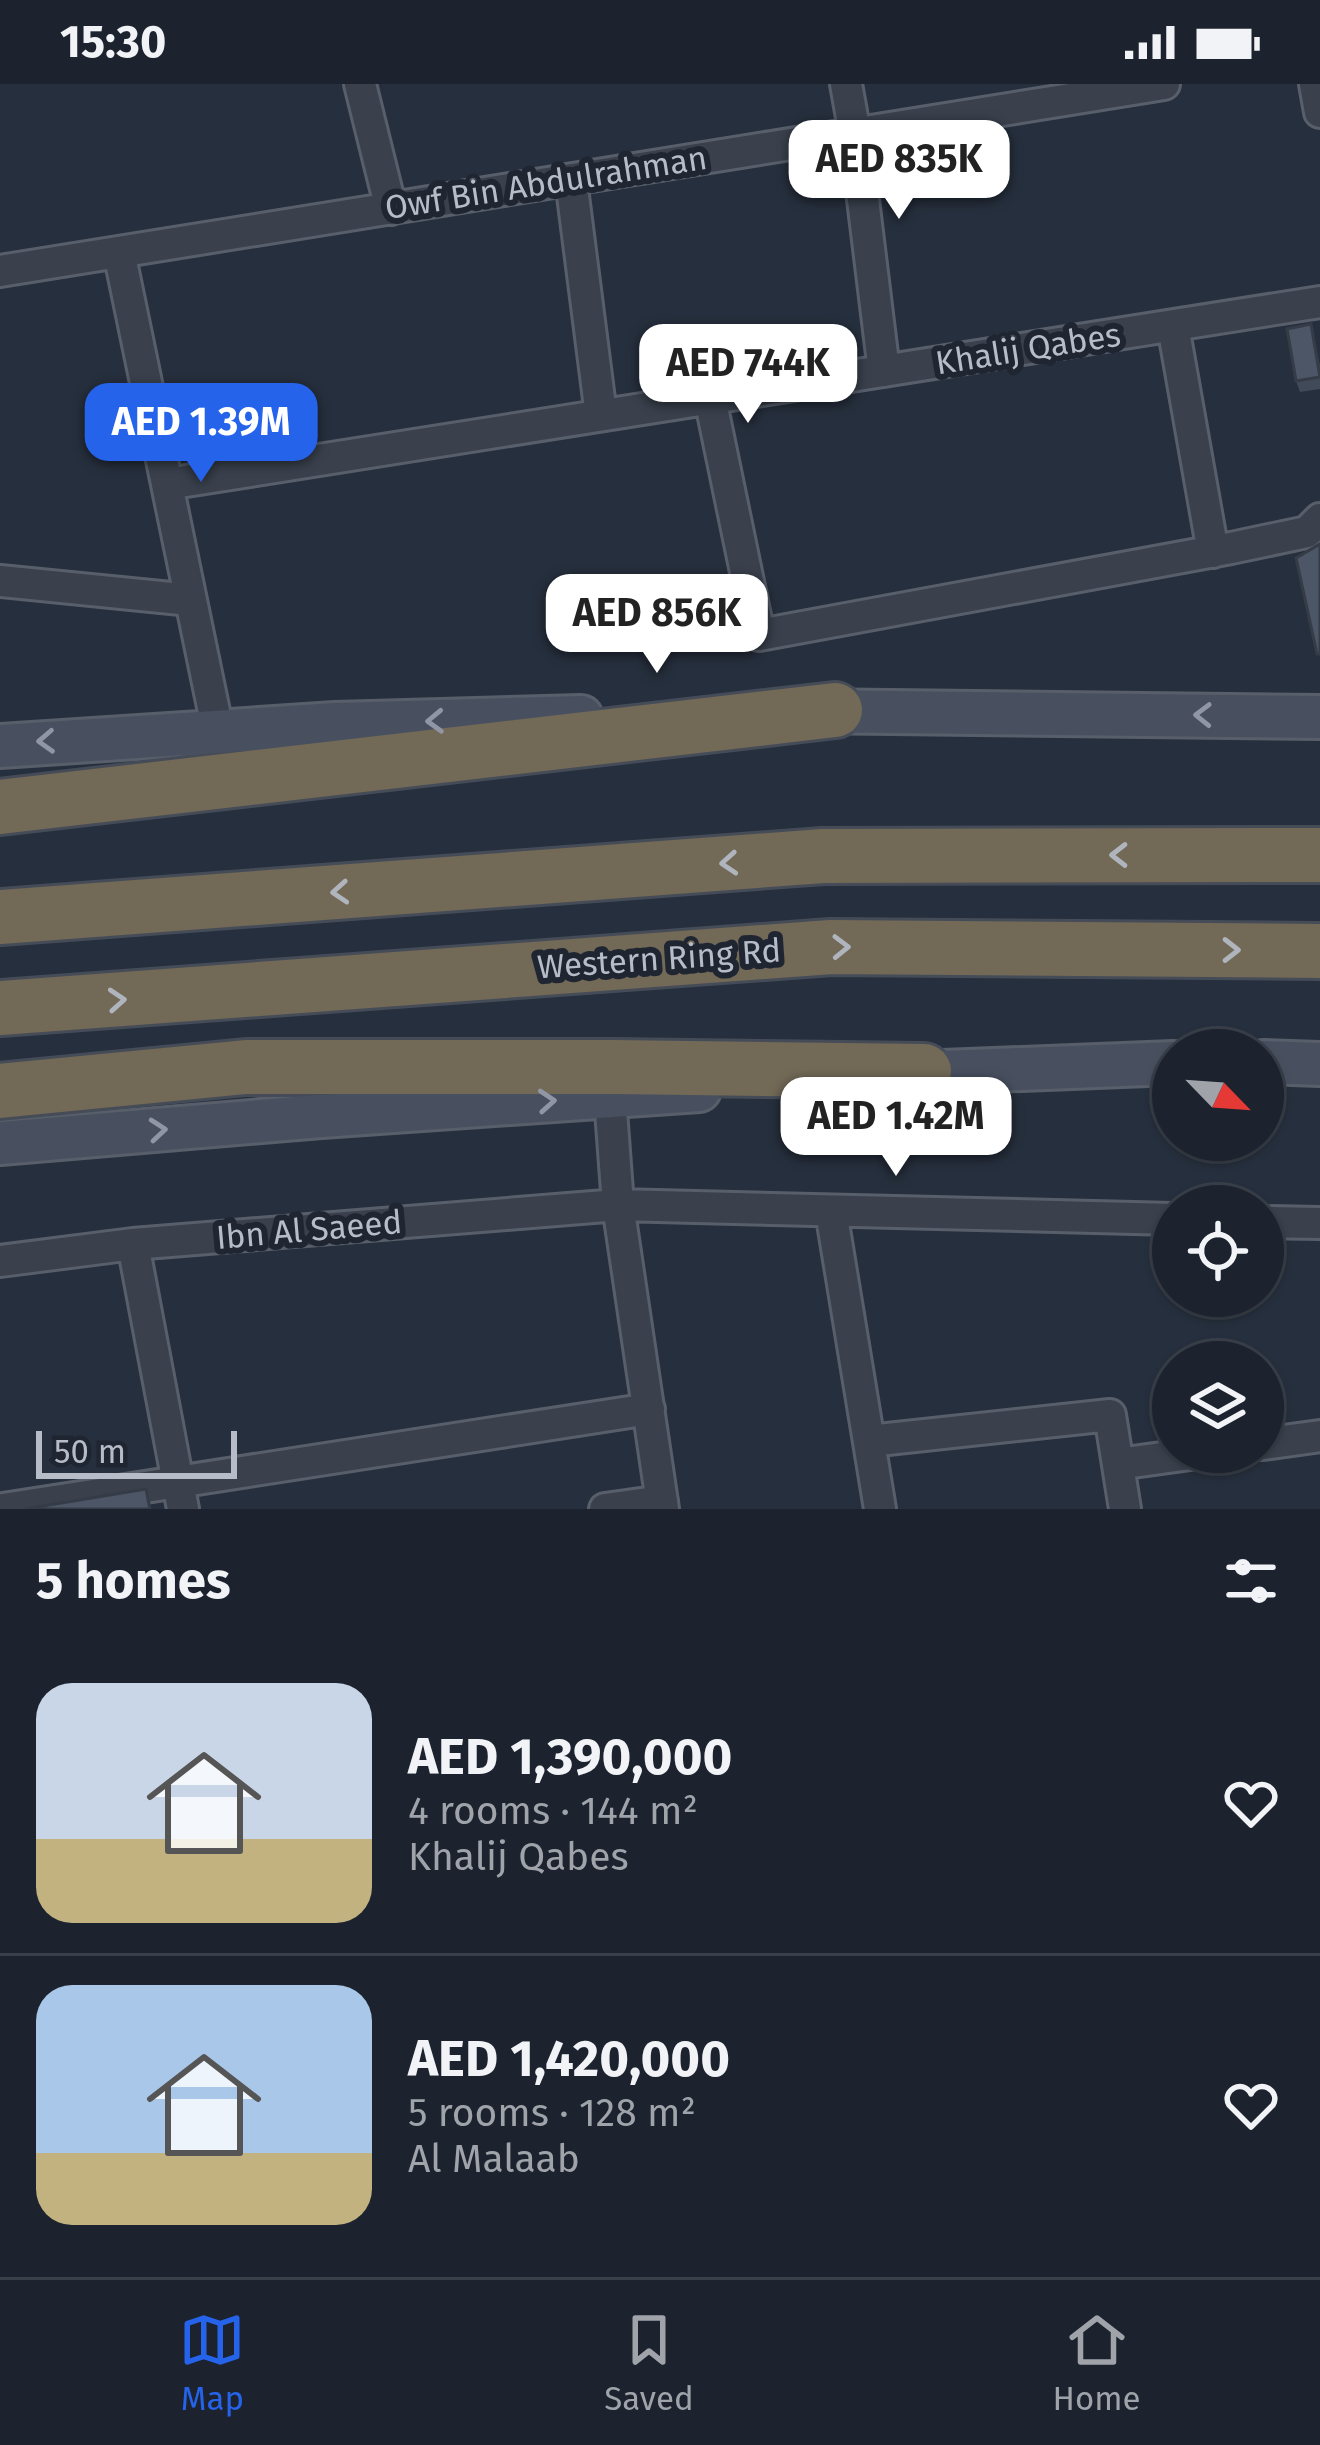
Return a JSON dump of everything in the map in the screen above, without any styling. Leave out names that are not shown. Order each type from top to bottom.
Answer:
[{"type":"highway","points":[[0,807],[836,710]]},
{"type":"highway","points":[[0,916],[823,856],[1320,855]]},
{"type":"highway","name":"Western Ring Rd","points":[[0,1008],[831,947],[1320,951]]},
{"type":"highway","points":[[0,1091],[246,1067],[924,1071]]},
{"type":"main road","points":[[0,746],[335,724],[836,710],[1320,717]]},
{"type":"main road","points":[[1284,1063],[1320,1064]]},
{"type":"main road","points":[[0,1143],[924,1071],[1152,1064]]},
{"type":"street","points":[[360,84],[391,208]]},
{"type":"street","points":[[846,84],[884,371]]},
{"type":"street","name":"Owf Bin Abdulrahman","points":[[0,271],[855,134],[1076,91],[1164,84]]},
{"type":"street","points":[[1315,84],[1320,112]]},
{"type":"street","points":[[571,180],[601,416]]},
{"type":"street","points":[[119,252],[218,731]]},
{"type":"street","name":"Khalij Qabes","points":[[166,484],[1320,302]]},
{"type":"street","points":[[1173,326],[1213,552]]},
{"type":"street","points":[[710,398],[759,635],[1213,552],[1307,532],[1320,519]]},
{"type":"street","points":[[0,581],[191,600]]},
{"type":"street","points":[[605,1509],[663,1505],[618,1205],[610,1097]]},
{"type":"street","name":"Ibn Al Saeed","points":[[0,1261],[133,1244],[618,1205],[1152,1219]]},
{"type":"street","points":[[831,1211],[880,1509]]},
{"type":"street","points":[[1284,1222],[1320,1223]]},
{"type":"street","points":[[133,1244],[181,1494]]},
{"type":"street","points":[[2,1509],[181,1494],[649,1409]]},
{"type":"street","points":[[869,1441],[1110,1415],[1125,1509]]},
{"type":"street","points":[[1284,1441],[1320,1436]]},
{"type":"street","points":[[1118,1464],[1152,1459]]},
{"type":"building","points":[[1311,324],[1320,377],[1296,381],[1287,329]]},
{"type":"building","points":[[1320,544],[1320,654],[1317,654],[1296,558]]},
{"type":"building","points":[[146,1489],[150,1509],[25,1509]]}]
